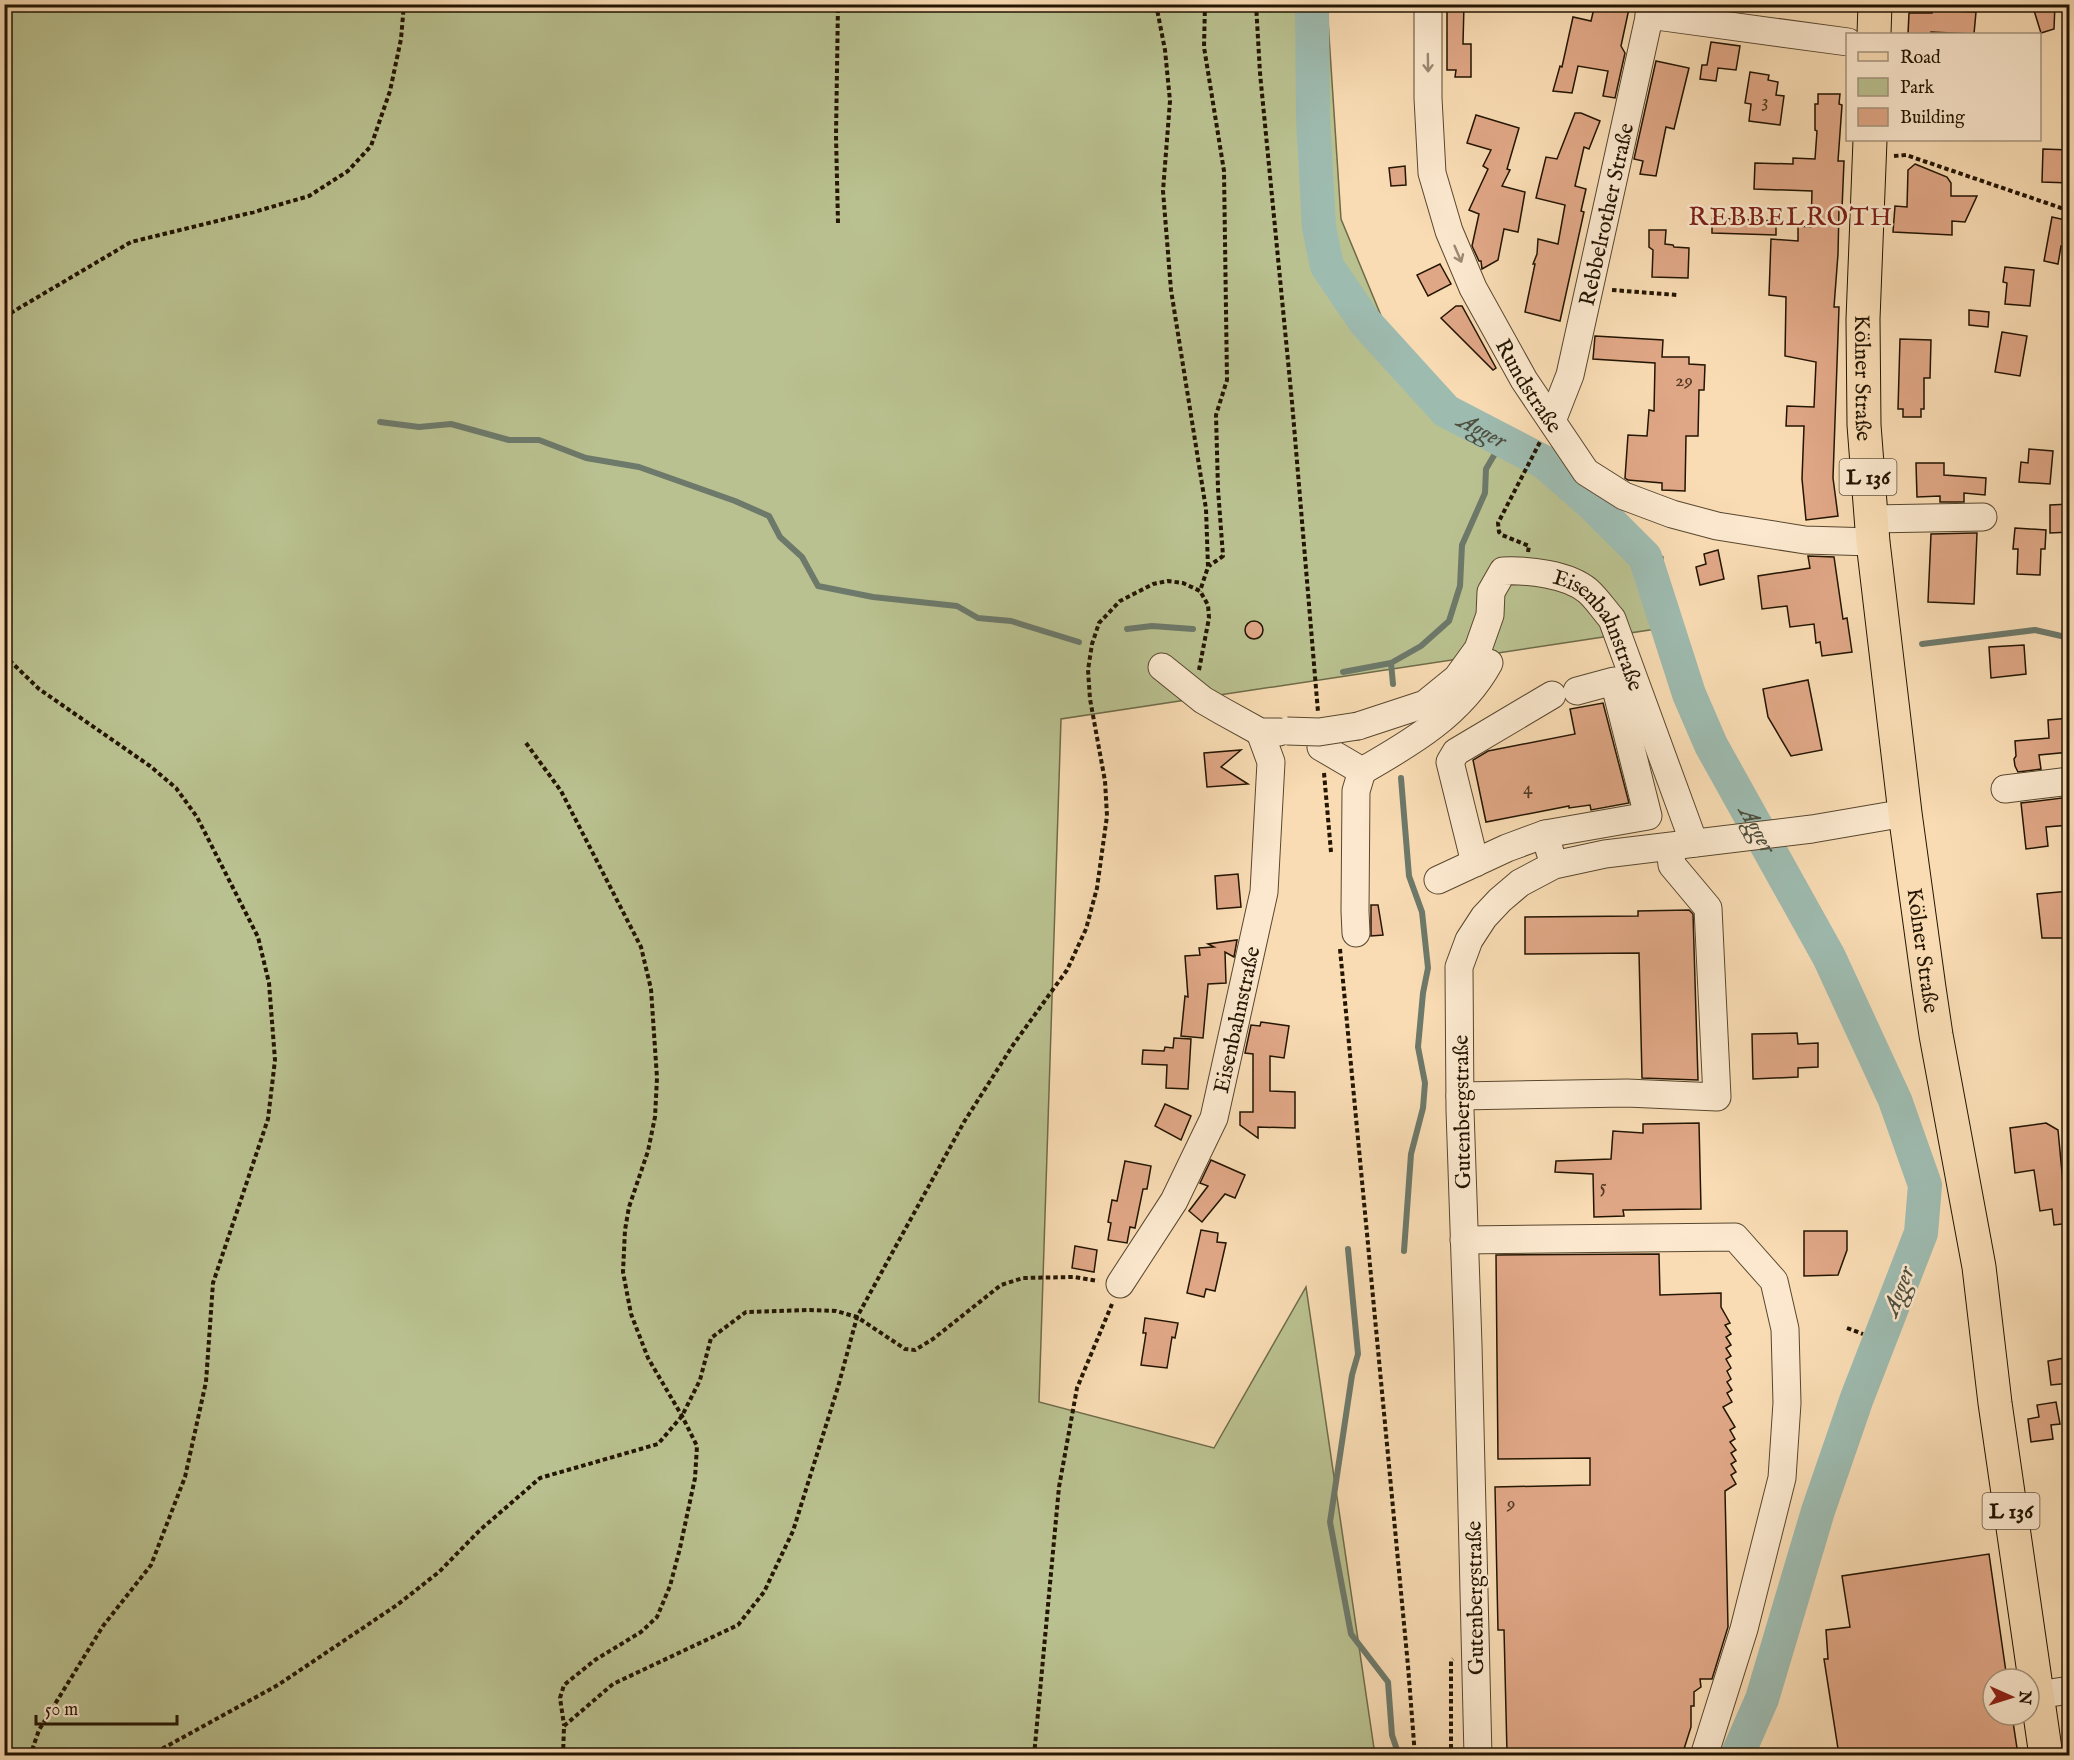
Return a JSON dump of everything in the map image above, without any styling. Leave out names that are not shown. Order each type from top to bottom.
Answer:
[{"type":"main road","points":[[1874,33],[1875,4]]},
{"type":"main road","name":"Kölner Straße","points":[[1869,148],[1863,343],[1864,425],[1872,530],[1905,813],[1936,1035],[1979,1267],[1995,1404],[2033,1667]]},
{"type":"main road","name":"Kölner Straße","points":[[2041,1722],[2046,1755]]},
{"type":"street","name":"Rundstraße","points":[[1428,4],[1428,88],[1432,173],[1449,231],[1473,288],[1524,380],[1548,429],[1586,472],[1624,496],[1683,517],[1805,540],[1983,517]]},
{"type":"street","points":[[1651,10],[1846,42]]},
{"type":"street","name":"Rebbelrother Straße","points":[[1548,429],[1569,375],[1651,10]]},
{"type":"street","name":"Eisenbahnstraße","points":[[1460,1096],[1627,1093],[1717,1097],[1708,908],[1672,865],[1694,843],[1612,619],[1587,590],[1554,575],[1523,570],[1503,571],[1491,592]]},
{"type":"street","points":[[1162,667],[1203,700],[1274,732],[1319,732],[1358,726],[1425,704],[1457,678],[1478,649],[1490,615],[1491,592]]},
{"type":"street","points":[[1348,938],[1354,911],[1356,791],[1362,771],[1429,730],[1464,700],[1488,664],[1497,640],[1498,615],[1491,592]]},
{"type":"street","points":[[1438,880],[1545,834],[1648,816],[1614,681],[1564,693],[1456,752],[1450,762],[1475,863]]},
{"type":"street","name":"Eisenbahnstraße","points":[[1120,1284],[1174,1201],[1214,1118],[1264,892],[1274,732]]},
{"type":"street","points":[[1321,747],[1362,771]]},
{"type":"street","points":[[2005,789],[2070,781]]},
{"type":"street","name":"Gutenbergstraße","points":[[1478,1755],[1460,1096],[1459,967],[1469,940],[1484,917],[1500,900],[1520,884],[1554,865],[1605,854],[1812,828],[1905,813]]},
{"type":"street","points":[[1545,834],[1554,865]]},
{"type":"street","points":[[1464,1240],[1736,1237],[1774,1281],[1785,1329],[1787,1402],[1782,1478],[1744,1629],[1704,1755]]},
{"type":"street","points":[[2041,1694],[2070,1690]]},
{"type":"path","points":[[4,317],[131,242],[309,196],[348,171],[371,146],[390,91],[401,39],[404,4]]},
{"type":"path","points":[[838,4],[836,136],[838,223]]},
{"type":"path","points":[[1156,4],[1165,50],[1170,101],[1163,191],[1171,290],[1206,508],[1208,567],[1200,591]]},
{"type":"path","points":[[1205,4],[1204,47],[1224,171],[1227,380],[1216,415],[1223,556],[1208,567]]},
{"type":"path","points":[[1256,4],[1260,73],[1291,391],[1332,862]]},
{"type":"path","points":[[1869,148],[1906,155],[2070,211]]},
{"type":"path","points":[[1590,288],[1677,295]]},
{"type":"path","points":[[1523,570],[1529,546],[1502,535],[1498,528],[1499,518],[1548,429]]},
{"type":"path","points":[[564,1726],[613,1684],[738,1625],[764,1592],[793,1531],[838,1387],[857,1317],[964,1122],[1013,1045],[1067,970],[1086,929],[1097,888],[1107,816],[1105,781],[1090,699],[1088,670],[1092,644],[1099,623],[1120,601],[1153,584],[1168,581],[1183,583],[1200,591],[1208,605],[1209,618],[1199,672],[1203,700]]},
{"type":"path","points":[[4,655],[39,688],[150,766],[176,788],[197,817],[258,937],[268,983],[275,1060],[268,1119],[213,1283],[206,1382],[185,1477],[151,1565],[103,1626],[39,1730],[30,1755]]},
{"type":"path","points":[[526,743],[561,791],[641,947],[651,989],[657,1077],[655,1117],[648,1151],[629,1207],[625,1230],[623,1272],[631,1314],[648,1359],[697,1446],[695,1478],[680,1548],[670,1586],[657,1617],[641,1632],[595,1660],[564,1685],[560,1698],[564,1726],[563,1755]]},
{"type":"path","points":[[1348,938],[1415,1755]]},
{"type":"path","points":[[149,1755],[278,1685],[397,1605],[439,1572],[480,1530],[540,1478],[658,1444],[682,1416],[700,1380],[711,1338],[746,1312],[836,1311],[857,1317],[905,1349],[915,1350],[933,1339],[1001,1285],[1023,1278],[1074,1277],[1120,1284],[1077,1388],[1059,1487],[1034,1755]]},
{"type":"path","points":[[1847,1328],[1863,1334]]},
{"type":"green space","points":[[5,5],[1327,5],[1341,219],[1387,330],[1492,448],[1663,557],[1656,629],[1061,719],[1039,1402],[1214,1448],[1306,1287],[1375,1755],[5,1756]]},
{"type":"building","points":[[1447,4],[1464,4],[1463,44],[1471,44],[1471,77],[1455,77],[1456,70],[1447,70]]},
{"type":"building","points":[[1595,4],[1630,4],[1621,46],[1625,53],[1615,98],[1603,96],[1608,71],[1578,66],[1572,93],[1553,91],[1560,66],[1562,67],[1573,17],[1591,21]]},
{"type":"building","points":[[1932,4],[1954,4],[1953,11],[1976,12],[1974,33],[1908,33],[1909,13],[1932,13]]},
{"type":"building","points":[[2032,4],[2055,4],[2054,29],[2041,33]]},
{"type":"building","points":[[1711,42],[1740,46],[1736,70],[1718,68],[1716,81],[1700,79],[1702,65],[1707,65]]},
{"type":"building","points":[[1656,61],[1689,68],[1674,129],[1666,127],[1656,176],[1640,174],[1643,161],[1634,159]]},
{"type":"building","points":[[1750,72],[1769,75],[1768,80],[1778,82],[1776,95],[1784,96],[1780,125],[1749,121],[1751,104],[1745,103]]},
{"type":"building","points":[[1818,94],[1840,94],[1839,104],[1842,105],[1838,161],[1844,161],[1834,307],[1839,307],[1833,478],[1838,516],[1806,520],[1802,479],[1804,426],[1786,426],[1787,406],[1814,407],[1816,362],[1785,356],[1786,297],[1769,295],[1771,239],[1798,241],[1798,226],[1811,227],[1812,191],[1754,189],[1755,163],[1793,164],[1793,158],[1815,159],[1817,131],[1815,130],[1815,104],[1818,104]]},
{"type":"building","points":[[1575,113],[1581,113],[1600,121],[1589,149],[1584,147],[1575,186],[1586,189],[1581,211],[1584,212],[1560,321],[1525,312],[1538,239],[1558,244],[1565,205],[1536,198],[1546,157],[1557,159]]},
{"type":"building","points":[[1476,115],[1519,128],[1507,169],[1510,170],[1502,186],[1525,192],[1518,232],[1504,229],[1498,260],[1482,269],[1481,261],[1472,246],[1479,214],[1469,210],[1488,169],[1483,166],[1491,150],[1467,143]]},
{"type":"building","points":[[2043,149],[2070,150],[2070,183],[2042,182]]},
{"type":"building","points":[[1915,164],[1947,177],[1951,183],[1951,196],[1977,196],[1965,222],[1952,221],[1952,235],[1893,232],[1895,206],[1907,207],[1908,170]]},
{"type":"building","points":[[1405,166],[1406,185],[1391,186],[1389,168]]},
{"type":"building","points":[[2052,217],[2070,221],[2070,247],[2061,246],[2058,264],[2044,261]]},
{"type":"building","points":[[1712,218],[1776,221],[1776,235],[1712,233]]},
{"type":"building","points":[[1649,230],[1666,230],[1665,244],[1689,248],[1688,278],[1652,277],[1653,250],[1649,247]]},
{"type":"building","points":[[1440,264],[1451,284],[1428,296],[1417,275]]},
{"type":"building","points":[[2005,267],[2034,270],[2030,306],[2005,304],[2007,283],[2003,282]]},
{"type":"building","points":[[1456,306],[1462,306],[1496,368],[1493,370],[1441,318]]},
{"type":"building","points":[[1969,310],[1989,312],[1988,327],[1969,325]]},
{"type":"building","points":[[2002,332],[2027,336],[2020,376],[1995,372]]},
{"type":"building","points":[[1595,336],[1663,340],[1662,357],[1689,357],[1689,364],[1705,365],[1704,390],[1699,390],[1698,436],[1686,436],[1685,491],[1662,490],[1662,483],[1625,478],[1628,435],[1647,436],[1649,410],[1654,411],[1655,363],[1593,359]]},
{"type":"building","points":[[1900,339],[1931,340],[1930,378],[1924,378],[1924,409],[1921,409],[1921,417],[1903,417],[1903,409],[1898,409]]},
{"type":"building","points":[[2029,449],[2053,451],[2050,484],[2019,482],[2021,462],[2028,463]]},
{"type":"building","points":[[1916,463],[1944,463],[1944,475],[1986,478],[1985,495],[1964,493],[1964,502],[1940,502],[1940,496],[1917,497]]},
{"type":"building","points":[[2070,504],[2070,532],[2050,533],[2050,505]]},
{"type":"building","points":[[2015,528],[2046,530],[2045,549],[2041,549],[2040,575],[2017,574],[2018,549],[2013,549]]},
{"type":"building","points":[[1977,533],[1974,604],[1928,602],[1931,534]]},
{"type":"building","points":[[1718,550],[1724,579],[1700,585],[1696,567],[1706,564],[1704,554]]},
{"type":"building","points":[[1808,556],[1834,557],[1843,619],[1847,618],[1852,652],[1822,656],[1820,642],[1816,643],[1814,624],[1790,627],[1787,606],[1762,609],[1758,576],[1810,568]]},
{"type":"building","points":[[1250,621],[1258,621],[1263,626],[1261,637],[1250,639],[1245,634],[1245,626]]},
{"type":"building","points":[[2024,645],[2026,674],[1991,678],[1989,647]]},
{"type":"building","points":[[1808,680],[1822,750],[1791,756],[1768,717],[1763,689]]},
{"type":"building","points":[[1603,703],[1629,803],[1591,810],[1590,805],[1569,808],[1569,806],[1486,822],[1473,760],[1488,751],[1575,734],[1570,709]]},
{"type":"building","points":[[2070,718],[2070,752],[2039,755],[2041,769],[2018,772],[2014,759],[2016,756],[2015,741],[2049,738],[2048,720]]},
{"type":"building","points":[[1241,750],[1221,767],[1248,784],[1207,787],[1204,753]]},
{"type":"building","points":[[2070,797],[2070,825],[2046,827],[2048,846],[2026,849],[2021,803]]},
{"type":"building","points":[[1238,874],[1241,907],[1217,909],[1215,876]]},
{"type":"building","points":[[2070,891],[2070,938],[2042,938],[2037,894]]},
{"type":"building","points":[[1371,905],[1378,905],[1383,935],[1371,936]]},
{"type":"building","points":[[1689,910],[1693,914],[1698,1080],[1642,1078],[1639,953],[1525,954],[1525,917],[1638,916],[1638,911]]},
{"type":"building","points":[[1237,940],[1234,957],[1225,952],[1226,983],[1208,984],[1203,1038],[1181,1036],[1185,996],[1188,997],[1185,956],[1200,955],[1199,948],[1214,947],[1208,944]]},
{"type":"building","points":[[1261,1022],[1289,1026],[1284,1058],[1270,1056],[1270,1091],[1295,1092],[1295,1128],[1258,1127],[1258,1138],[1240,1125],[1240,1112],[1253,1112],[1253,1054],[1245,1053],[1251,1025],[1260,1026]]},
{"type":"building","points":[[1797,1033],[1798,1044],[1818,1043],[1818,1067],[1798,1068],[1798,1077],[1753,1079],[1752,1034]]},
{"type":"building","points":[[1174,1038],[1191,1039],[1188,1089],[1166,1088],[1167,1065],[1142,1064],[1143,1050],[1164,1051],[1165,1047],[1173,1048]]},
{"type":"building","points":[[1165,1104],[1191,1116],[1181,1140],[1155,1126]]},
{"type":"building","points":[[1699,1123],[1701,1209],[1623,1210],[1624,1216],[1594,1217],[1593,1174],[1555,1172],[1556,1161],[1611,1159],[1613,1131],[1643,1133],[1643,1124]]},
{"type":"building","points":[[2046,1123],[2058,1130],[2063,1183],[2070,1182],[2070,1223],[2054,1225],[2052,1209],[2040,1211],[2034,1170],[2015,1173],[2010,1128]]},
{"type":"building","points":[[1211,1160],[1245,1175],[1235,1198],[1225,1194],[1202,1222],[1189,1211],[1208,1186],[1200,1183]]},
{"type":"building","points":[[1125,1161],[1151,1166],[1147,1189],[1143,1189],[1135,1228],[1130,1227],[1127,1243],[1108,1240],[1112,1200],[1117,1201]]},
{"type":"building","points":[[1201,1230],[1218,1233],[1217,1242],[1226,1243],[1215,1291],[1206,1289],[1204,1297],[1187,1293]]},
{"type":"building","points":[[1804,1231],[1847,1231],[1847,1250],[1838,1275],[1804,1276]]},
{"type":"building","points":[[1075,1246],[1097,1250],[1094,1272],[1072,1268]]},
{"type":"building","points":[[1659,1254],[1660,1295],[1721,1293],[1721,1307],[1730,1323],[1725,1325],[1731,1334],[1726,1337],[1731,1345],[1726,1348],[1731,1356],[1726,1359],[1731,1368],[1727,1371],[1731,1379],[1727,1382],[1732,1390],[1727,1393],[1732,1402],[1723,1407],[1735,1427],[1730,1430],[1735,1439],[1730,1442],[1736,1450],[1731,1453],[1736,1461],[1731,1464],[1736,1472],[1731,1475],[1736,1484],[1725,1491],[1728,1627],[1712,1679],[1700,1679],[1701,1687],[1694,1692],[1691,1727],[1684,1749],[1641,1750],[1641,1755],[1513,1755],[1513,1752],[1507,1753],[1504,1630],[1498,1630],[1495,1487],[1590,1485],[1590,1458],[1498,1459],[1496,1255]]},
{"type":"building","points":[[1145,1318],[1178,1323],[1175,1338],[1172,1337],[1167,1368],[1141,1365],[1146,1333],[1143,1333]]},
{"type":"building","points":[[2070,1357],[2070,1383],[2051,1385],[2048,1361]]},
{"type":"building","points":[[2056,1402],[2060,1424],[2051,1425],[2053,1439],[2031,1442],[2028,1419],[2039,1417],[2037,1405]]},
{"type":"building","points":[[1989,1554],[2005,1667],[1981,1667],[1981,1727],[2014,1727],[2018,1755],[1839,1755],[1824,1659],[1828,1659],[1826,1630],[1850,1627],[1842,1576]]},
{"type":"waterway","name":"Agger","points":[[1312,4],[1313,118],[1319,227],[1327,266],[1365,322],[1446,411],[1544,462],[1592,504],[1645,557],[1689,694],[1711,745],[1829,957],[1895,1100],[1925,1185],[1921,1233],[1857,1398],[1818,1511],[1762,1699],[1737,1756]]},
{"type":"waterway","points":[[380,422],[419,427],[451,424],[509,440],[539,440],[586,458],[639,467],[735,501],[769,516],[780,537],[802,557],[818,586],[873,597],[957,606],[978,618],[1011,621],[1079,642]]},
{"type":"waterway","points":[[1393,684],[1391,663],[1421,646],[1449,621],[1460,586],[1462,545],[1485,493],[1486,469],[1503,440]]},
{"type":"waterway","points":[[1127,629],[1152,626],[1193,629]]},
{"type":"waterway","points":[[1922,644],[2035,630],[2070,638]]},
{"type":"waterway","points":[[1343,672],[1391,663]]},
{"type":"waterway","points":[[1401,778],[1409,876],[1422,912],[1428,968],[1423,993],[1418,1047],[1425,1083],[1423,1108],[1411,1154],[1404,1251]]},
{"type":"waterway","points":[[1348,1249],[1358,1354],[1352,1375],[1330,1522],[1351,1634],[1388,1682],[1392,1735],[1399,1756]]},
{"type":"district","name":"REBBELROTH","points":[[1791,216]]}]
